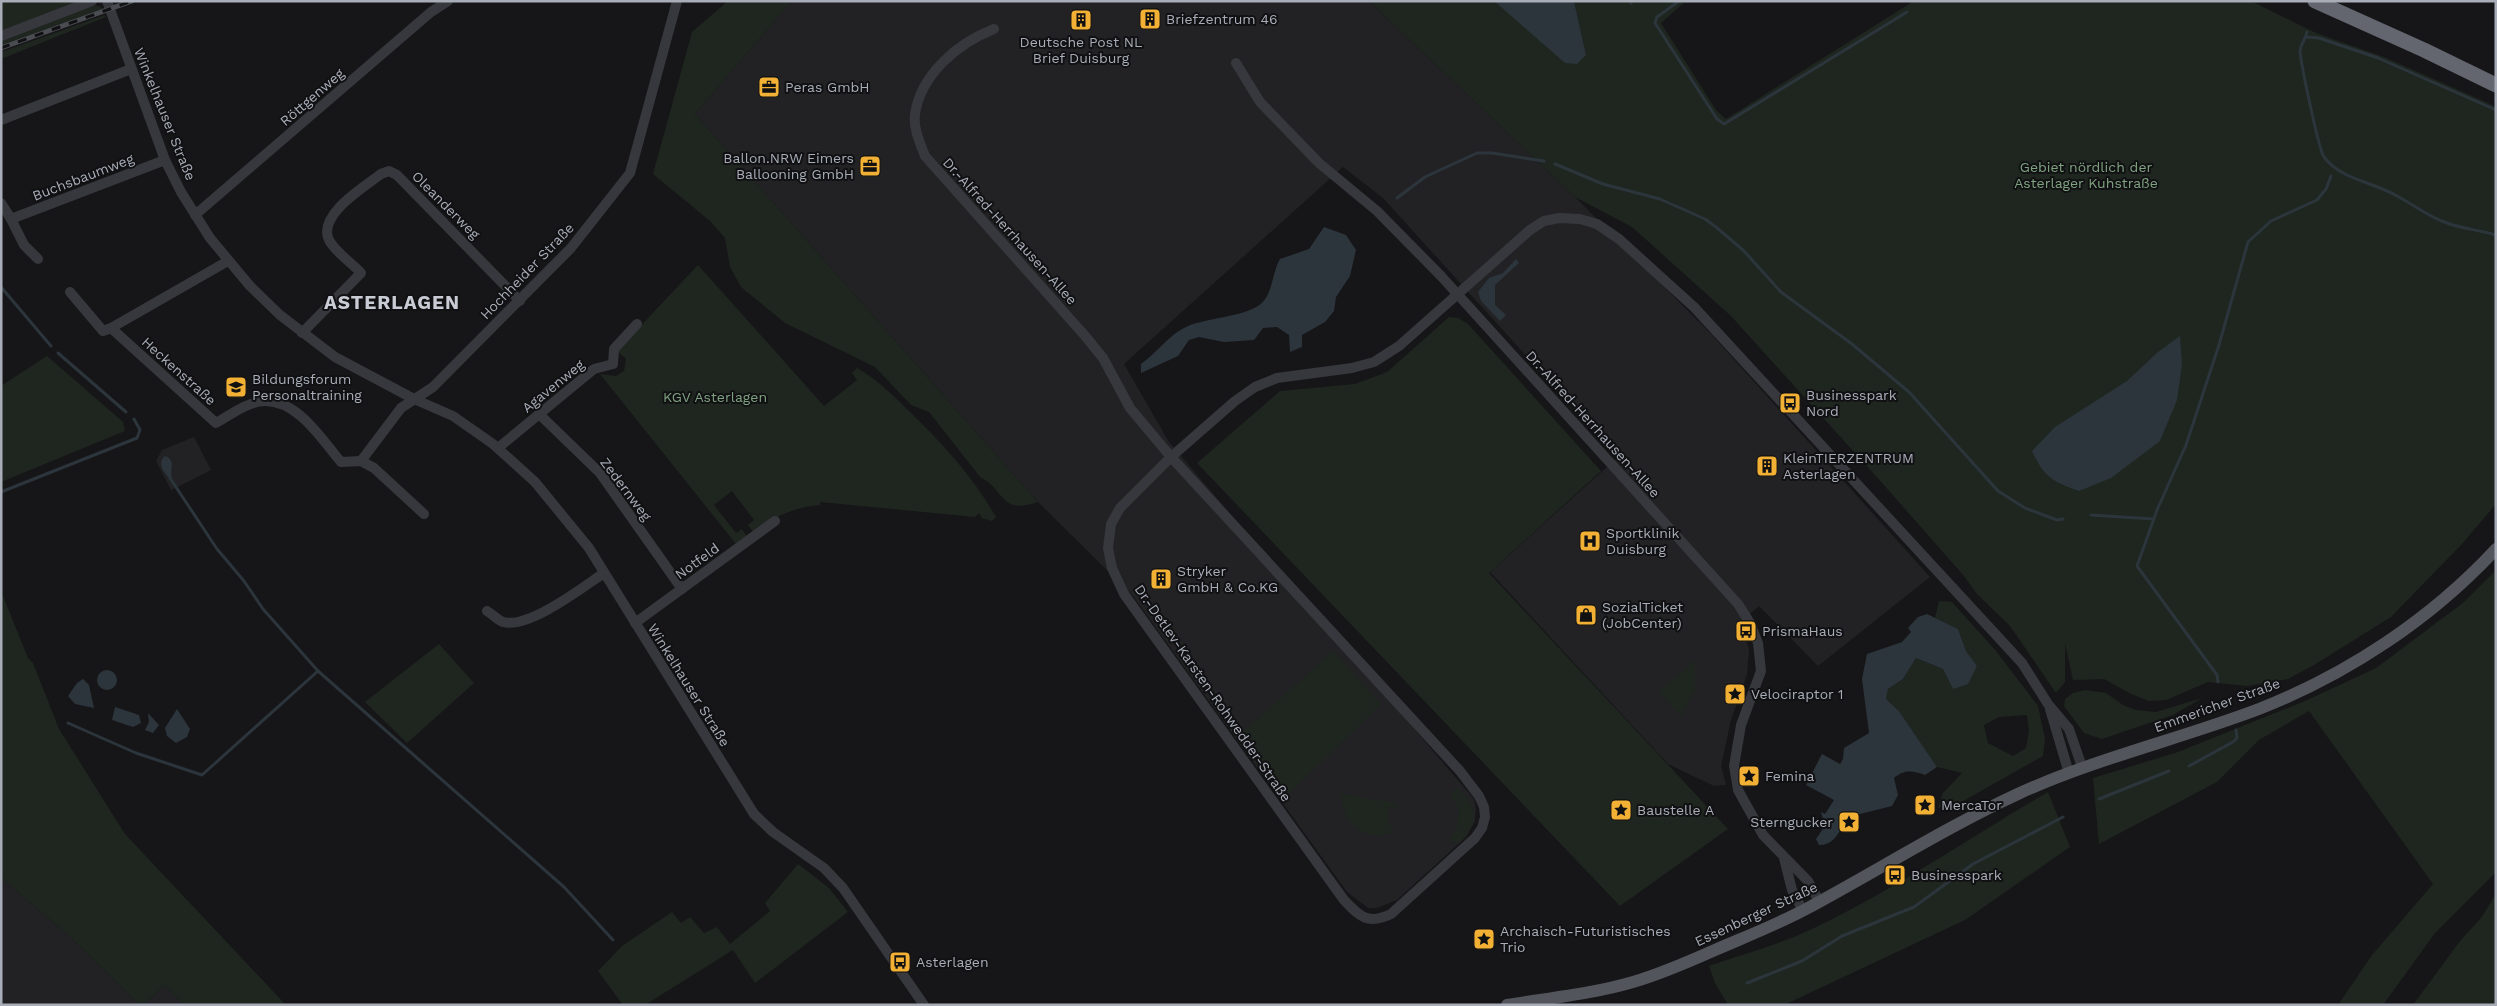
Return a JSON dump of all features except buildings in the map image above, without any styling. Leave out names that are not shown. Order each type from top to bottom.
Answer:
[{"type":"highway","points":[[2315,1],[2496,85]]},
{"type":"highway","points":[[2330,1],[2496,77]]},
{"type":"main road","name":"Emmericher Straße","points":[[1921,844],[1988,808],[2082,767],[2259,709],[2317,684],[2371,653],[2417,621],[2467,578],[2496,549]]},
{"type":"main road","name":"Essenberger Straße","points":[[1507,1005],[1632,983],[1684,964],[1820,902],[1921,844]]},
{"type":"street","points":[[1,36],[92,1]]},
{"type":"street","name":"Winkelhauser Straße","points":[[107,1],[165,160],[195,215],[228,261],[262,297],[302,333],[335,357],[414,400],[452,416],[498,448],[553,502],[589,548],[754,814],[773,832],[824,868],[843,888],[924,1005]]},
{"type":"street","name":"Röttgenweg","points":[[195,215],[431,12],[448,1]]},
{"type":"street","name":"Hochheider Straße","points":[[414,400],[433,386],[571,248],[630,173],[678,1]]},
{"type":"street","name":"Dr.-Alfred-Herrhausen-Allee","points":[[994,29],[977,36],[962,46],[941,64],[925,85],[914,116],[917,136],[925,156],[1086,337],[1103,358],[1130,408],[1227,521]]},
{"type":"street","name":"Dr.-Alfred-Herrhausen-Allee","points":[[1236,63],[1260,102],[1319,164],[1377,211],[1457,294],[1738,604],[1750,623],[1758,643],[1761,670],[1741,725],[1734,766],[1738,790],[1763,835],[1808,881],[1820,902]]},
{"type":"street","points":[[1,120],[131,69]]},
{"type":"street","name":"Buchsbaumweg","points":[[11,219],[165,160]]},
{"type":"street","name":"Oleanderweg","points":[[302,333],[361,273],[329,240],[326,231],[328,222],[334,212],[381,174],[389,171],[397,175],[520,301]]},
{"type":"street","points":[[1,203],[24,245],[38,259]]},
{"type":"street","name":"Dr.-Detlev-Karsten-Rohwedder-Straße","points":[[1227,521],[1390,696],[1474,790],[1484,807],[1485,817],[1475,838],[1398,909],[1378,920],[1366,919],[1344,900],[1124,594],[1112,568],[1108,548],[1108,535],[1116,516],[1131,495],[1171,457],[1255,387],[1277,378],[1352,368],[1374,362],[1399,346],[1515,242],[1544,221],[1559,218],[1580,219],[1597,224],[1619,239],[1694,307],[1953,586],[2022,663],[2048,704],[2069,730],[2082,767]]},
{"type":"street","points":[[111,328],[228,261]]},
{"type":"street","name":"Heckenstraße","points":[[70,292],[103,331],[111,328],[216,422],[250,405],[265,401],[280,404],[295,411],[341,462],[361,461],[374,468],[424,514]]},
{"type":"street","name":"Agavenweg","points":[[498,448],[594,369],[613,364],[614,348],[637,324]]},
{"type":"street","points":[[361,461],[400,408],[414,400]]},
{"type":"street","name":"Zedernweg","points":[[539,414],[600,474],[682,589]]},
{"type":"street","name":"Notfeld","points":[[635,623],[775,521]]},
{"type":"street","points":[[487,611],[503,622],[511,622],[537,614],[553,608],[604,573]]},
{"type":"street","name":"Dr.-Detlev-Karsten-Rohwedder-Straße","points":[[2048,704],[2068,773]]},
{"type":"street","points":[[1784,857],[1792,890],[1803,910]]},
{"type":"shaded area","points":[[792,1],[1369,1],[1575,197],[1712,335],[1930,577],[1818,666],[1759,606],[1739,624],[1749,649],[1747,675],[1731,720],[1721,766],[1726,785],[1714,786],[1668,764],[1490,572],[1618,457],[1383,198],[1343,167],[1124,364],[1169,442],[1474,799],[1476,809],[1475,821],[1466,837],[1397,900],[1377,908],[1368,908],[1347,892],[1133,596],[1038,502],[695,114]]},
{"type":"shaded area","points":[[1494,1],[1574,1],[1586,55],[1577,64],[1565,63]]},
{"type":"shaded area","points":[[1324,227],[1346,235],[1356,250],[1350,276],[1336,297],[1334,311],[1325,322],[1302,335],[1302,347],[1290,352],[1289,335],[1277,327],[1263,328],[1254,340],[1224,342],[1199,337],[1189,340],[1178,356],[1141,373],[1141,364],[1181,329],[1196,323],[1242,313],[1258,306],[1267,297],[1280,259],[1309,249]]},
{"type":"shaded area","points":[[1516,259],[1519,263],[1495,285],[1495,305],[1506,315],[1500,321],[1481,301],[1478,292],[1489,278],[1503,273]]},
{"type":"shaded area","points":[[2180,336],[2182,364],[2177,400],[2160,441],[2111,478],[2079,491],[2062,485],[2045,473],[2032,451],[2055,427],[2127,381],[2158,352]]},
{"type":"shaded area","points":[[194,437],[211,470],[171,490],[156,461],[162,450]]},
{"type":"shaded area","points":[[165,456],[172,463],[172,478],[169,478],[165,473],[161,464]]},
{"type":"shaded area","points":[[1927,614],[1958,629],[1966,651],[1977,666],[1968,684],[1953,689],[1943,669],[1916,658],[1903,679],[1888,689],[1886,699],[1899,711],[1937,767],[1925,775],[1909,772],[1898,775],[1894,778],[1898,795],[1892,806],[1848,817],[1840,831],[1829,843],[1819,845],[1816,839],[1825,826],[1821,812],[1825,814],[1834,800],[1806,785],[1822,754],[1840,764],[1843,759],[1844,748],[1869,733],[1862,679],[1867,654],[1902,642],[1911,632],[1908,628],[1918,617]]},
{"type":"shaded area","points":[[107,670],[114,673],[117,680],[114,687],[107,690],[100,687],[97,680],[100,673]]},
{"type":"shaded area","points":[[83,679],[89,685],[94,708],[75,704],[68,696],[77,683]]},
{"type":"shaded area","points":[[115,707],[139,715],[141,723],[133,727],[112,720]]},
{"type":"shaded area","points":[[177,709],[190,729],[187,737],[176,743],[167,736],[165,728]]},
{"type":"shaded area","points":[[148,713],[159,725],[153,733],[145,730],[149,722]]},
{"type":"shaded area","points":[[1,878],[67,934],[140,1005],[1,1005]]},
{"type":"shaded area","points":[[165,985],[184,1005],[143,1005]]},
{"type":"green space","points":[[1,1],[82,1],[1,31]]},
{"type":"green space","points":[[728,1],[792,1],[695,114],[1038,502],[1025,505],[1009,503],[995,488],[980,477],[929,412],[911,405],[875,367],[785,323],[741,287],[730,267],[725,238],[710,221],[653,174],[692,32]]},
{"type":"green space","name":"Gebiet nördlich der Asterlager Kuhstraße","points":[[1369,1],[1494,1],[1507,12],[1586,55],[1574,1],[1686,1],[1661,23],[1716,110],[1726,119],[1914,1],[2251,1],[2316,33],[2384,57],[2488,103],[2496,107],[2496,504],[2462,544],[2391,617],[2288,679],[2247,686],[2208,682],[2166,700],[2149,701],[2131,694],[2104,679],[2073,680],[2065,643],[2065,682],[2056,693],[2010,626],[1977,594],[1964,576],[1883,484],[1731,316],[1632,227],[1575,197]]},
{"type":"green space","points":[[96,5],[104,9],[1,46],[1,38]]},
{"type":"green space","points":[[105,15],[106,17],[1,59],[1,52]]},
{"type":"green space","name":"KGV Asterlagen","points":[[698,265],[824,406],[857,380],[852,373],[857,368],[886,389],[947,450],[978,489],[996,517],[992,521],[982,518],[979,513],[975,517],[820,502],[820,505],[801,508],[785,514],[753,532],[748,525],[754,520],[732,491],[714,505],[736,533],[742,529],[747,537],[736,544],[600,374],[616,376],[624,371],[626,359],[617,351]]},
{"type":"green space","points":[[1449,317],[1458,318],[1468,324],[1601,471],[1489,573],[1728,829],[1620,906],[1197,463],[1280,391],[1355,384],[1387,372]]},
{"type":"green space","points":[[47,356],[123,422],[125,431],[1,482],[1,386]]},
{"type":"green space","points":[[2496,570],[2496,872],[2435,933],[2383,1005],[2338,1005],[2372,955],[2433,884],[2309,711],[2259,740],[2217,782],[2099,844],[2093,778],[2178,752],[2305,701],[2376,668],[2464,602]]},
{"type":"green space","points":[[1,591],[28,658],[33,663],[59,729],[125,834],[286,1005],[184,1005],[165,985],[143,1005],[140,1005],[67,934],[1,878]]},
{"type":"green space","points":[[1939,601],[1952,602],[1996,651],[2038,706],[2045,739],[2043,756],[1958,804],[1938,808],[1943,793],[1962,773],[1937,767],[1899,711],[1886,699],[1888,689],[1903,679],[1916,658],[1943,669],[1953,689],[1977,666],[1966,651],[1958,629],[1935,618]],"holes":[[[2027,715],[2029,731],[2026,748],[2013,756],[1988,743],[1984,725],[1999,717]]]},
{"type":"green space","points":[[439,644],[474,683],[407,743],[365,702]]},
{"type":"green space","points":[[1333,651],[1381,704],[1283,800],[1237,737]]},
{"type":"green space","points":[[1695,660],[1695,690],[1681,716],[1659,692]]},
{"type":"green space","points":[[2085,690],[2106,693],[2123,705],[2136,710],[2156,712],[2202,698],[2173,715],[2102,739],[2084,733],[2064,706],[2065,699],[2073,693]]},
{"type":"green space","points":[[1455,789],[1459,789],[1470,803],[1474,816],[1471,829],[1459,843],[1453,842],[1450,839],[1457,827],[1459,810],[1451,794]]},
{"type":"green space","points":[[2048,792],[2070,847],[1965,920],[1784,1005],[1728,1005],[1715,983],[1709,966],[1789,939],[1844,913],[1904,880]]},
{"type":"green space","points":[[1341,793],[1381,801],[1382,799],[1398,805],[1397,808],[1388,807],[1388,819],[1393,832],[1372,835],[1356,828],[1345,813]]},
{"type":"green space","points":[[798,864],[829,888],[848,912],[755,983],[733,950],[645,1005],[623,1005],[598,971],[622,946],[672,912],[681,923],[690,917],[704,933],[717,927],[730,944],[770,911],[765,903]]},
{"type":"green space","points":[[2496,894],[2496,1005],[2413,1005],[2460,941],[2481,918]]},
{"type":"waterway","points":[[1679,1],[1657,17],[1655,23],[1717,119],[1724,124],[1907,12]]},
{"type":"waterway","points":[[2307,32],[2300,50],[2303,70],[2322,151],[2324,157],[2331,165],[2349,176],[2388,191],[2440,220],[2459,227],[2496,235]]},
{"type":"waterway","points":[[2306,37],[2319,38],[2378,58],[2496,110]]},
{"type":"waterway","points":[[1397,198],[1425,177],[1477,153],[1492,153],[1544,161]]},
{"type":"waterway","points":[[1555,164],[1603,184],[1660,199],[1705,219],[1744,251],[1781,292],[1852,344],[1909,392],[1998,491],[2025,508],[2057,520],[2063,519]]},
{"type":"waterway","points":[[2218,682],[2217,675],[2137,566],[2157,510],[2186,445],[2219,345],[2248,242],[2271,221],[2317,200],[2326,189],[2331,176]]},
{"type":"waterway","points":[[1,287],[51,346]]},
{"type":"waterway","points":[[58,353],[126,412]]},
{"type":"waterway","points":[[1,492],[137,438],[140,430],[134,419]]},
{"type":"waterway","points":[[170,478],[217,549],[244,581],[263,609],[318,671],[564,887],[613,940]]},
{"type":"waterway","points":[[2091,515],[2154,519]]},
{"type":"waterway","points":[[68,723],[136,753],[202,775],[318,671]]},
{"type":"waterway","points":[[2225,701],[2227,707]]},
{"type":"waterway","points":[[2189,766],[2233,742],[2237,738],[2236,730]]},
{"type":"waterway","points":[[2099,799],[2169,771]]},
{"type":"waterway","points":[[1747,983],[1802,961],[1842,936],[1914,907],[1973,864],[2063,817]]},
{"type":"railway","points":[[1,48],[132,1]]},
{"type":"place","name":"Briefzentrum 46","points":[[1150,19]]},
{"type":"place","name":"Deutsche Post NL Brief Duisburg","points":[[1081,20]]},
{"type":"place","name":"Peras GmbH","points":[[769,87]]},
{"type":"place","name":"Ballon.NRW Eimers Ballooning GmbH","points":[[870,166]]},
{"type":"place","name":"Bildungsforum Personaltraining","points":[[236,387]]},
{"type":"place","name":"Businesspark Nord","points":[[1790,403]]},
{"type":"place","name":"KleinTIERZENTRUM Asterlagen","points":[[1767,466]]},
{"type":"place","name":"Sportklinik Duisburg","points":[[1590,541]]},
{"type":"place","name":"Stryker GmbH & Co.KG","points":[[1161,579]]},
{"type":"place","name":"SozialTicket (JobCenter)","points":[[1586,615]]},
{"type":"place","name":"PrismaHaus","points":[[1746,631]]},
{"type":"place","name":"Velociraptor 1","points":[[1735,694]]},
{"type":"place","name":"Femina","points":[[1749,776]]},
{"type":"place","name":"MercaTor","points":[[1925,805]]},
{"type":"place","name":"Baustelle A","points":[[1621,810]]},
{"type":"place","name":"Sterngucker","points":[[1849,822]]},
{"type":"place","name":"Businesspark","points":[[1895,875]]},
{"type":"place","name":"Archaisch-Futuristisches Trio","points":[[1484,939]]},
{"type":"place","name":"Asterlagen","points":[[900,962]]},
{"type":"district","name":"ASTERLAGEN","points":[[392,302]]}]
